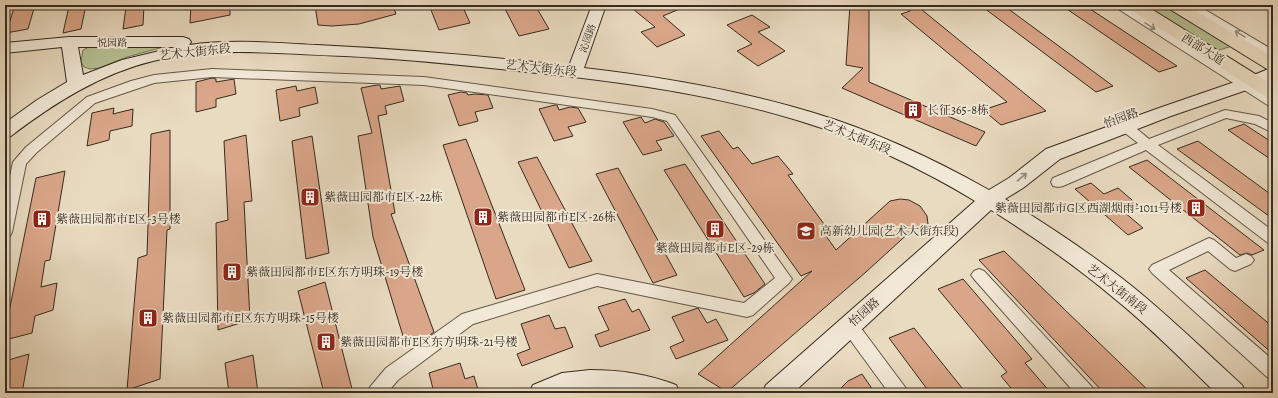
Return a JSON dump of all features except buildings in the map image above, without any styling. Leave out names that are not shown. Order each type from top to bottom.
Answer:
[{"type":"main road","name":"西部大道","points":[[1134,5],[1244,80],[1273,93]]},
{"type":"main road","name":"西部大道","points":[[1174,5],[1273,65]]},
{"type":"street","name":"沁园路","points":[[575,71],[599,5]]},
{"type":"street","points":[[1117,5],[1244,80],[1273,103]]},
{"type":"street","points":[[1190,5],[1273,54]]},
{"type":"street","name":"悦园路","points":[[5,48],[68,42],[178,41],[218,47]]},
{"type":"street","points":[[68,42],[76,83]]},
{"type":"street","name":"艺术大街东段","points":[[5,132],[29,113],[76,83],[154,56],[218,47],[374,52],[442,57],[575,71],[716,94],[759,104],[809,118],[844,130],[938,172],[990,199]]},
{"type":"street","name":"怡园路","points":[[990,199],[1004,176],[1020,161],[1043,148],[1116,119],[1273,70]]},
{"type":"street","points":[[5,232],[20,162],[31,150],[91,100],[135,84],[172,76],[212,73],[424,81],[652,113],[671,118],[784,280],[747,310],[597,280],[468,319],[392,374],[376,393]]},
{"type":"street","name":"怡园路","points":[[774,393],[990,199],[1016,183],[1053,154],[1244,80]]},
{"type":"street","points":[[1058,182],[1148,144],[1225,114],[1259,120],[1273,129]]},
{"type":"street","points":[[1125,127],[1273,238]]},
{"type":"street","name":"艺术大街南段","points":[[990,199],[1061,246],[1126,294],[1233,393]]},
{"type":"street","points":[[1246,260],[1235,265],[1209,244],[1157,269],[1273,371]]},
{"type":"street","points":[[979,275],[1086,393]]},
{"type":"street","points":[[848,325],[899,393]]},
{"type":"street","points":[[542,393],[564,384],[608,381],[634,384],[667,393]]},
{"type":"green space","points":[[1143,5],[1166,5],[1232,46],[1216,51]]},
{"type":"green space","points":[[91,46],[167,46],[127,57],[99,68],[90,69],[84,67],[81,62],[83,50]]},
{"type":"place","name":"长征365-8栋","points":[[913,110]]},
{"type":"place","name":"紫薇田园都市E区-22栋","points":[[310,197]]},
{"type":"place","name":"紫薇田园都市G区西湖烟雨-1011号楼","points":[[1196,208]]},
{"type":"place","name":"紫薇田园都市E区-26栋","points":[[483,217]]},
{"type":"place","name":"紫薇田园都市E区-3号楼","points":[[42,219]]},
{"type":"place","name":"紫薇田园都市E区-29栋","points":[[715,229]]},
{"type":"place","name":"高新幼儿园(艺术大街东段)","points":[[806,231]]},
{"type":"place","name":"紫薇田园都市E区东方明珠-19号楼","points":[[232,272]]},
{"type":"place","name":"紫薇田园都市E区东方明珠-15号楼","points":[[148,318]]},
{"type":"place","name":"紫薇田园都市E区东方明珠-21号楼","points":[[326,342]]}]
